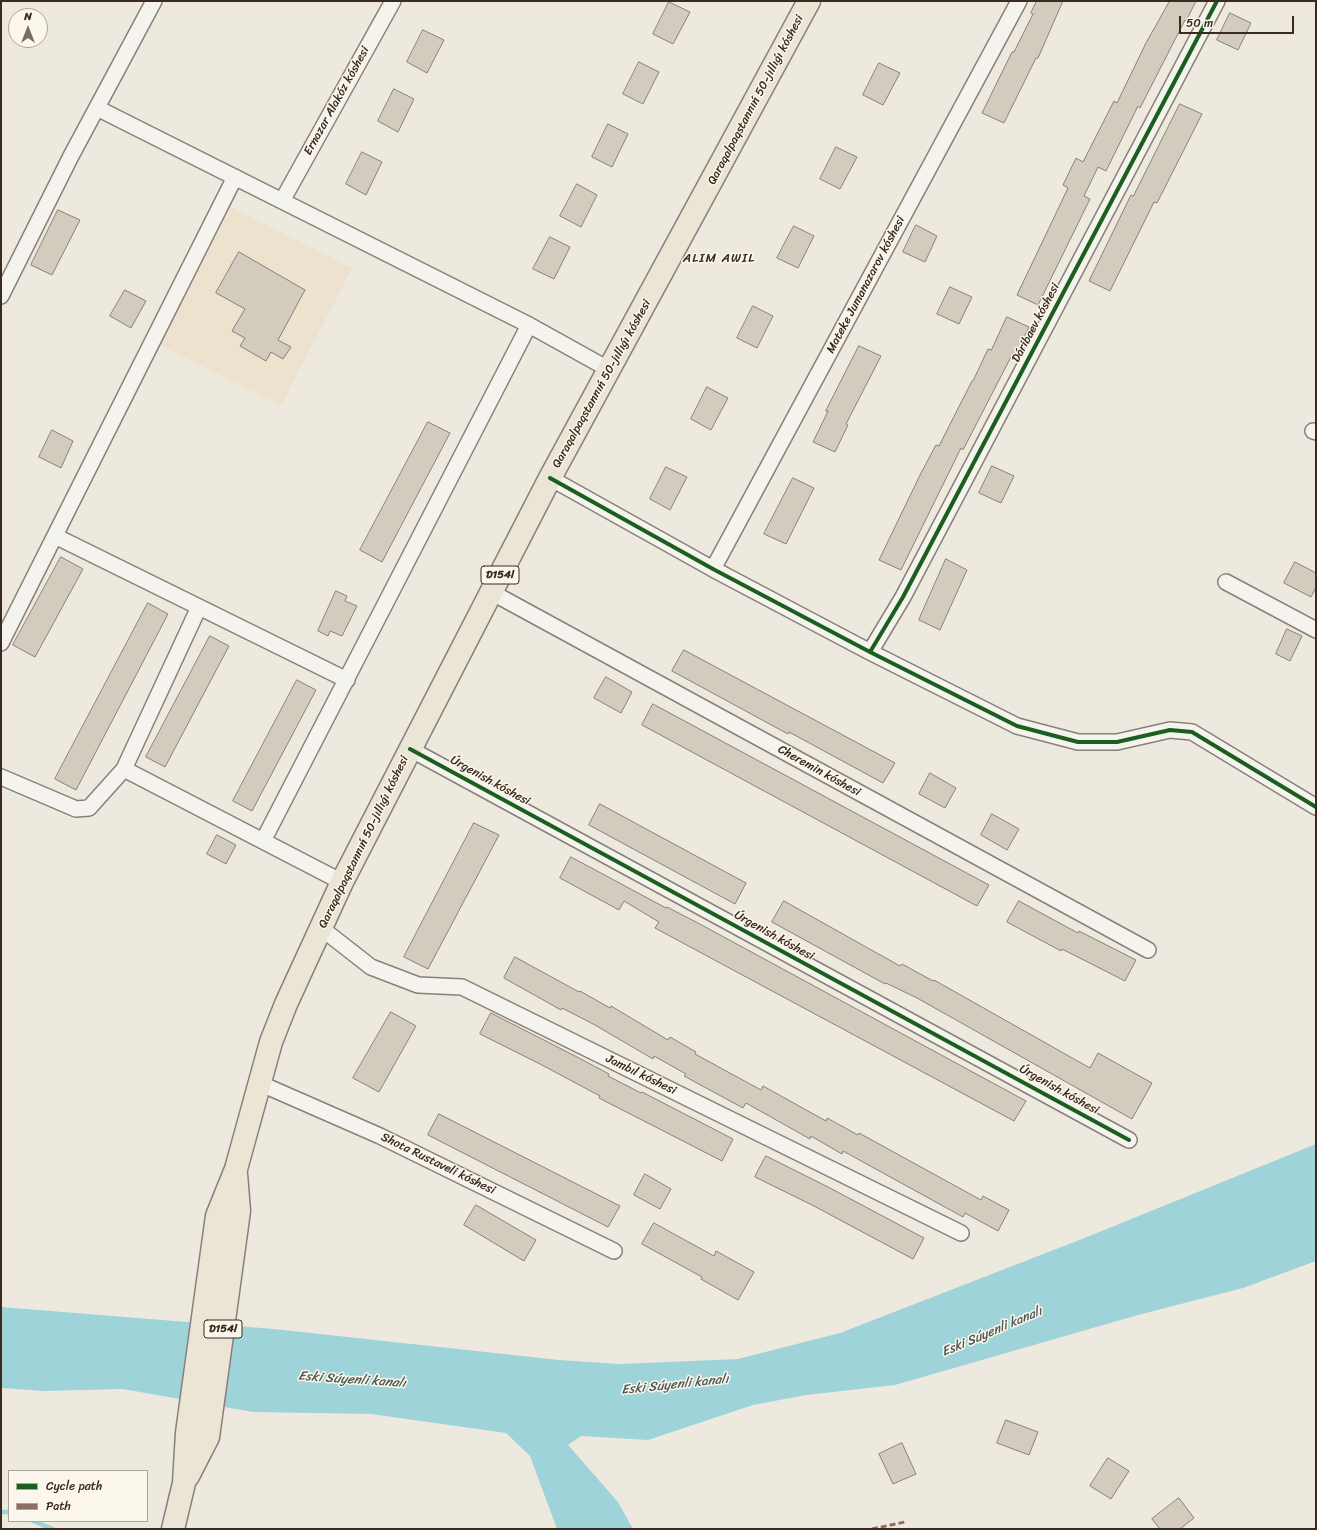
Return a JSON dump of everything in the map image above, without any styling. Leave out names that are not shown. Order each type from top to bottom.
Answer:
[{"type":"main road","name":"Qaraqalpaqstannıń 50-jıllıǵı kóshesi","points":[[173,1529],[184,1483],[187,1433],[217,1216],[236,1169],[271,1042],[281,1016],[342,882],[550,478],[810,1]]},
{"type":"street","points":[[1,296],[97,108],[154,1]]},
{"type":"street","name":"Ernazar Alakóz kóshesi","points":[[282,201],[392,1]]},
{"type":"street","name":"Mateke Jumanazarov kóshesi","points":[[713,568],[1019,1]]},
{"type":"street","name":"Dáribaev kóshesi","points":[[870,652],[903,597],[1216,1]]},
{"type":"street","points":[[97,108],[529,325],[610,370]]},
{"type":"street","points":[[1,643],[235,177]]},
{"type":"street","points":[[263,841],[529,325]]},
{"type":"street","points":[[550,478],[713,568],[870,652],[1017,726],[1078,742],[1117,742],[1170,730],[1192,732],[1316,807]]},
{"type":"street","points":[[55,536],[347,680]]},
{"type":"street","points":[[1226,582],[1316,630]]},
{"type":"street","name":"Cheremin kóshesi","points":[[491,592],[1148,950]]},
{"type":"street","points":[[1,777],[76,810],[89,808],[124,769],[198,607]]},
{"type":"street","name":"Úrgenish kóshesi","points":[[410,749],[1129,1140]]},
{"type":"street","points":[[124,769],[342,882]]},
{"type":"street","name":"Jambıl kóshesi","points":[[321,928],[371,967],[418,984],[462,986],[961,1233]]},
{"type":"street","name":"Shota Rustaveli kóshesi","points":[[259,1083],[380,1136],[614,1251]]},
{"type":"shaded area","points":[[231,207],[352,268],[281,406],[160,345]]},
{"type":"water","points":[[1316,1144],[1316,1261],[1243,1288],[1138,1315],[895,1385],[806,1395],[753,1405],[648,1440],[581,1436],[568,1445],[618,1502],[633,1529],[557,1529],[530,1456],[506,1433],[371,1414],[253,1412],[123,1389],[44,1391],[1,1388],[1,1307],[274,1329],[559,1360],[619,1364],[738,1359],[840,1333],[1087,1237]]},
{"type":"building","points":[[1037,1],[1063,1],[1038,58],[1036,58],[1004,123],[982,113],[1012,52],[1014,52],[1033,14],[1031,13]]},
{"type":"building","points":[[1170,1],[1196,1],[1140,108],[1138,106],[1106,171],[1098,167],[1084,196],[1090,199],[1038,305],[1017,295],[1068,188],[1063,185],[1076,158],[1083,162],[1114,101],[1117,103],[1146,43]]},
{"type":"building","points":[[669,2],[690,12],[673,44],[653,34]]},
{"type":"building","points":[[1230,13],[1251,23],[1238,50],[1217,40]]},
{"type":"building","points":[[423,30],[444,40],[427,73],[407,62]]},
{"type":"building","points":[[639,62],[659,72],[643,104],[623,94]]},
{"type":"building","points":[[879,63],[900,73],[883,105],[863,95]]},
{"type":"building","points":[[394,89],[414,99],[398,132],[378,121]]},
{"type":"building","points":[[1180,104],[1202,114],[1157,203],[1154,202],[1110,291],[1089,281],[1131,195],[1133,196]]},
{"type":"building","points":[[608,124],[628,134],[612,167],[592,157]]},
{"type":"building","points":[[836,147],[857,157],[840,189],[820,179]]},
{"type":"building","points":[[362,152],[382,162],[366,195],[346,184]]},
{"type":"building","points":[[577,184],[597,195],[581,227],[560,216]]},
{"type":"building","points":[[58,210],[80,220],[52,275],[31,265]]},
{"type":"building","points":[[916,225],[937,236],[925,262],[903,252]]},
{"type":"building","points":[[794,226],[814,236],[798,268],[777,258]]},
{"type":"building","points":[[550,237],[570,247],[554,279],[533,269]]},
{"type":"building","points":[[239,252],[305,290],[278,340],[291,347],[283,359],[271,352],[266,361],[240,346],[245,338],[232,331],[245,309],[216,293]]},
{"type":"building","points":[[950,287],[972,297],[959,324],[937,314]]},
{"type":"building","points":[[125,290],[146,301],[131,328],[110,316]]},
{"type":"building","points":[[753,306],[773,316],[757,348],[737,338]]},
{"type":"building","points":[[1007,317],[1029,327],[1016,354],[1013,353],[963,450],[961,448],[901,570],[879,560],[921,473],[936,445],[939,446],[988,349],[991,350]]},
{"type":"building","points":[[859,346],[881,356],[846,424],[848,425],[835,452],[813,442],[828,411],[826,411]]},
{"type":"building","points":[[707,387],[728,398],[711,430],[691,419]]},
{"type":"building","points":[[428,422],[450,433],[382,562],[360,550]]},
{"type":"building","points":[[52,430],[73,441],[61,468],[39,457]]},
{"type":"building","points":[[992,466],[1014,476],[1001,503],[979,493]]},
{"type":"building","points":[[666,467],[687,477],[670,510],[650,499]]},
{"type":"building","points":[[793,478],[814,488],[786,544],[764,534]]},
{"type":"building","points":[[61,557],[83,569],[35,657],[13,645]]},
{"type":"building","points":[[946,559],[967,570],[940,630],[919,620]]},
{"type":"building","points":[[1295,562],[1316,573],[1316,587],[1311,597],[1284,583]]},
{"type":"building","points":[[336,591],[347,596],[345,601],[357,606],[342,636],[330,631],[328,636],[318,631]]},
{"type":"building","points":[[148,603],[168,614],[76,790],[55,779]]},
{"type":"building","points":[[1287,629],[1302,636],[1290,661],[1276,654]]},
{"type":"building","points":[[210,636],[229,646],[165,767],[146,757]]},
{"type":"building","points":[[684,650],[895,763],[883,783],[789,732],[788,734],[672,671]]},
{"type":"building","points":[[606,677],[632,692],[621,713],[594,698]]},
{"type":"building","points":[[297,680],[316,690],[252,811],[233,801]]},
{"type":"building","points":[[653,704],[989,885],[977,906],[642,725]]},
{"type":"building","points":[[930,773],[956,788],[945,808],[919,794]]},
{"type":"building","points":[[600,804],[746,883],[735,904],[589,825]]},
{"type":"building","points":[[992,814],[1019,829],[1007,850],[981,835]]},
{"type":"building","points":[[474,823],[499,835],[428,969],[404,957]]},
{"type":"building","points":[[217,835],[236,845],[226,864],[207,854]]},
{"type":"building","points":[[571,857],[666,908],[667,907],[698,923],[1026,1101],[1014,1121],[655,928],[659,922],[624,901],[619,910],[560,878]]},
{"type":"building","points":[[784,901],[900,966],[902,964],[933,981],[934,980],[1090,1068],[1098,1053],[1152,1083],[1132,1119],[917,998],[886,983],[885,984],[772,922]]},
{"type":"building","points":[[1019,901],[1078,933],[1079,931],[1136,960],[1125,981],[1062,949],[1061,951],[1007,922]]},
{"type":"building","points":[[515,957],[610,1008],[611,1006],[668,1040],[670,1037],[696,1052],[695,1054],[761,1090],[763,1086],[826,1121],[827,1118],[858,1135],[859,1133],[981,1200],[983,1196],[1009,1210],[998,1231],[965,1213],[963,1217],[843,1151],[842,1154],[811,1136],[810,1139],[746,1103],[743,1108],[684,1076],[686,1074],[654,1056],[653,1059],[595,1025],[562,1008],[561,1010],[504,978]]},
{"type":"building","points":[[391,1012],[416,1026],[379,1092],[353,1078]]},
{"type":"building","points":[[491,1013],[609,1074],[608,1076],[733,1139],[722,1161],[599,1098],[600,1096],[480,1034]]},
{"type":"building","points":[[439,1114],[620,1206],[608,1227],[428,1135]]},
{"type":"building","points":[[766,1156],[924,1238],[913,1259],[812,1205],[755,1177]]},
{"type":"building","points":[[645,1174],[671,1189],[660,1209],[634,1195]]},
{"type":"building","points":[[476,1205],[536,1240],[524,1261],[464,1225]]},
{"type":"building","points":[[654,1223],[714,1256],[716,1251],[754,1272],[738,1300],[701,1279],[702,1277],[642,1244]]},
{"type":"building","points":[[1006,1420],[1038,1432],[1029,1455],[997,1443]]},
{"type":"building","points":[[902,1443],[916,1474],[893,1484],[879,1454]]},
{"type":"building","points":[[1108,1458],[1129,1471],[1111,1499],[1090,1486]]},
{"type":"building","points":[[1179,1498],[1194,1518],[1180,1529],[1160,1529],[1152,1519]]},
{"type":"waterway","name":"Eski Súyenli kanalı","points":[[1,1512],[8,1512]]},
{"type":"waterway","name":"Eski Súyenli kanalı","points":[[36,1522],[53,1529]]},
{"type":"marked path","points":[[872,1529],[905,1522]]},
{"type":"cycle path","points":[[870,652],[903,597],[1217,1]]},
{"type":"cycle path","points":[[550,478],[713,569],[870,652],[1017,726],[1078,742],[1117,742],[1170,730],[1192,732],[1316,807]]},
{"type":"cycle path","points":[[410,749],[1129,1140]]},
{"type":"district","name":"ALIM AWIL","points":[[719,259]]}]
